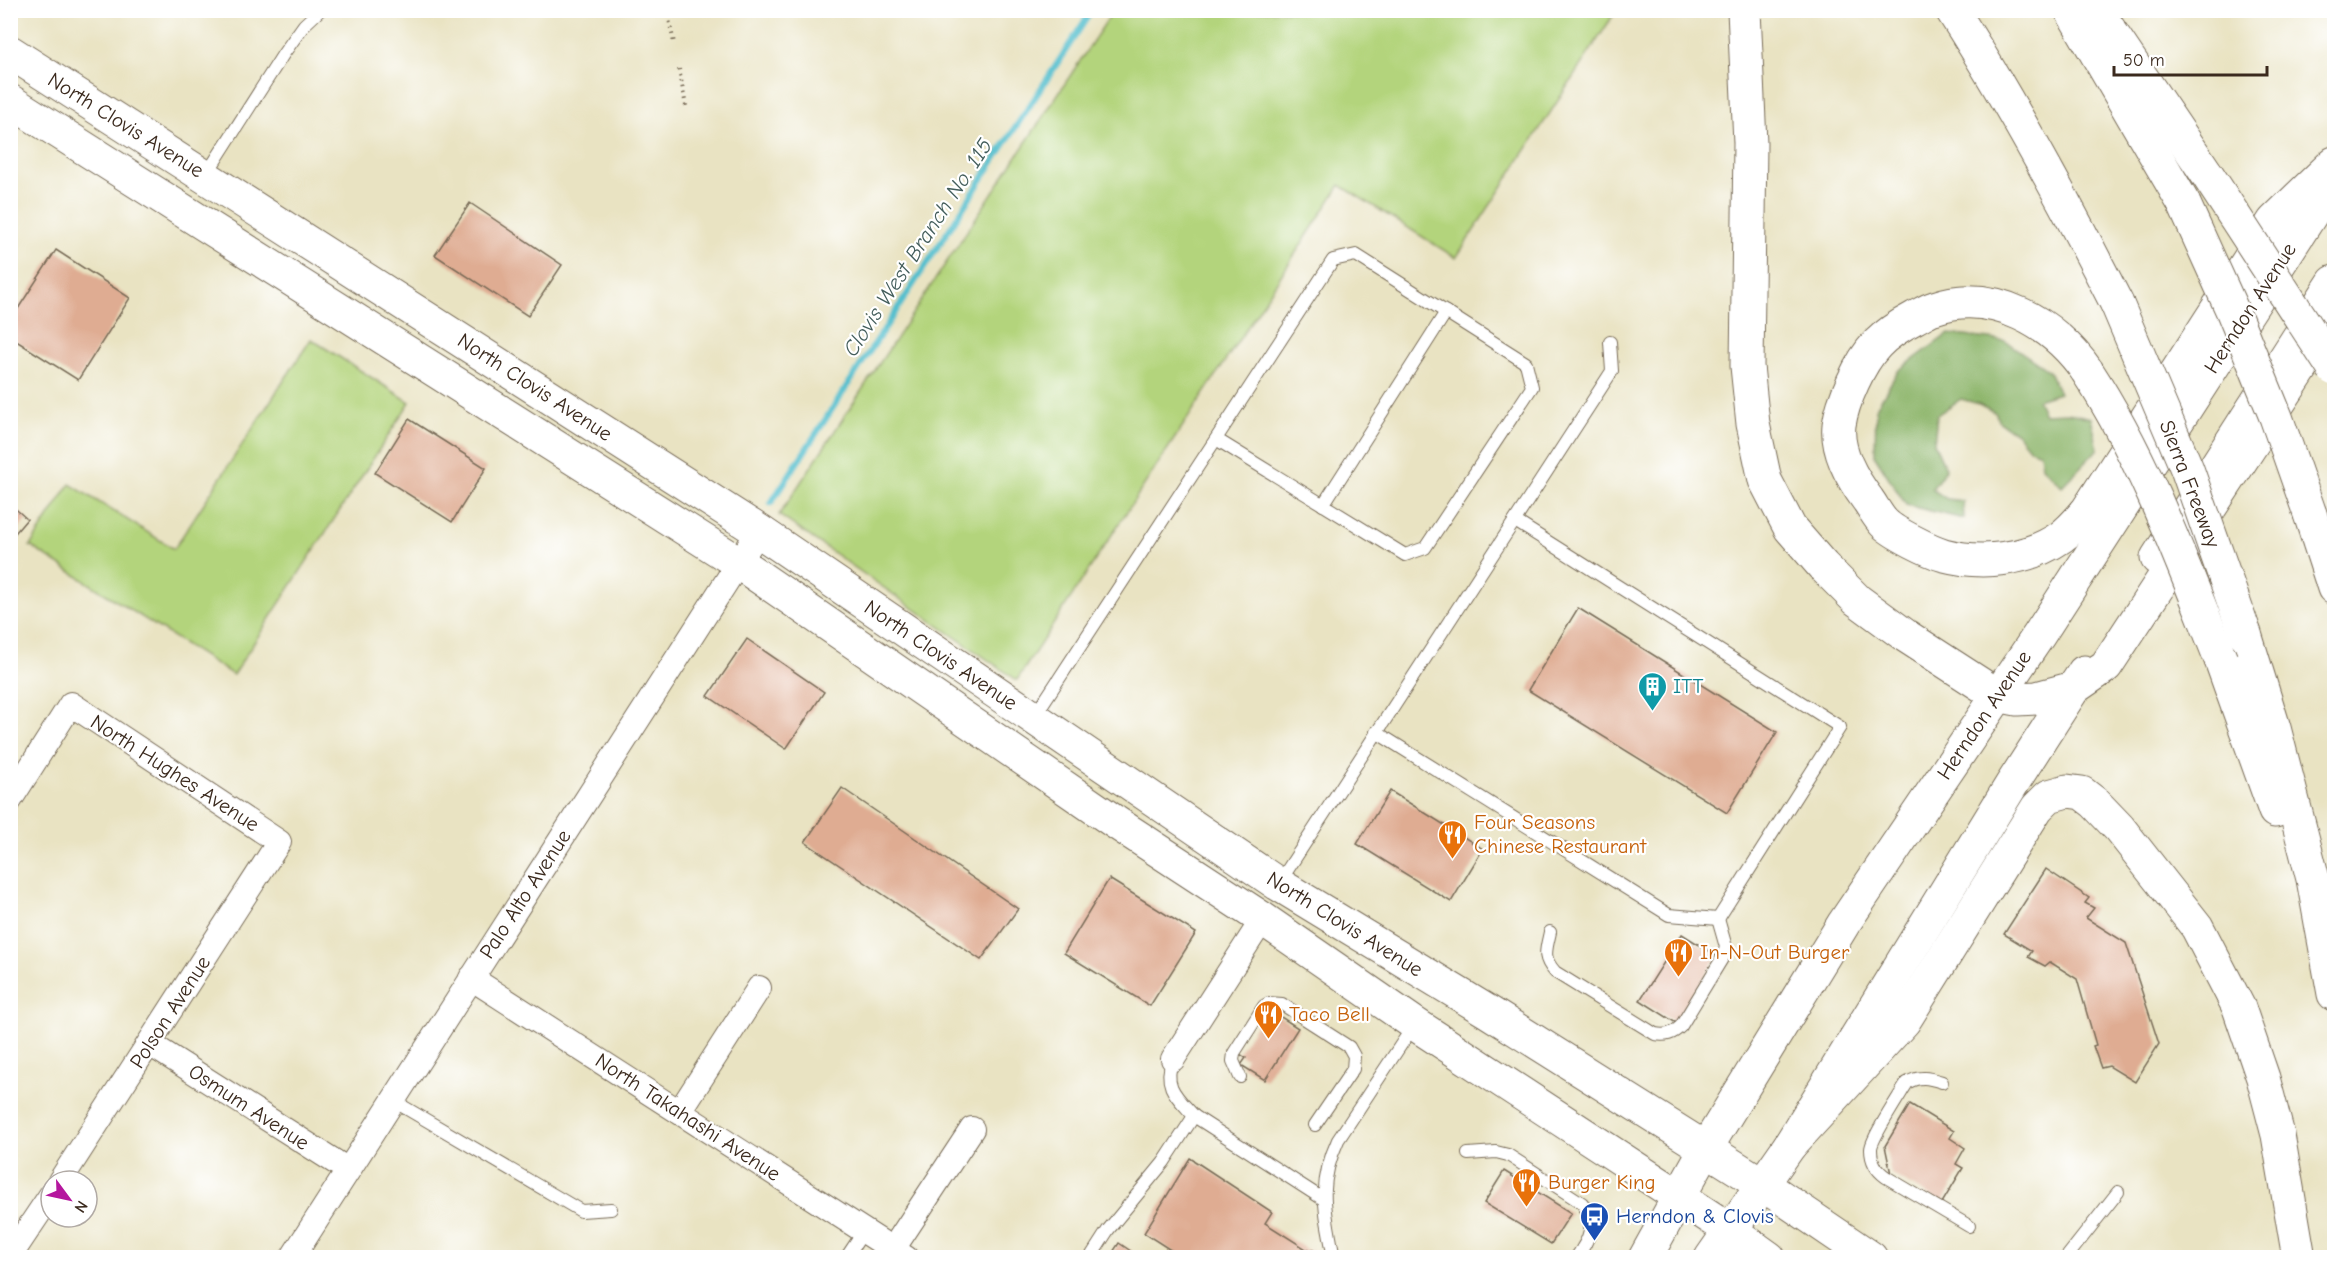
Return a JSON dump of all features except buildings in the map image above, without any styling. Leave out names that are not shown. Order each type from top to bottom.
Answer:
[{"type":"main road","points":[[1744,10],[1750,143],[1747,366],[1753,424],[1766,480],[1790,528],[1857,600],[1906,636],[1997,695],[2017,699],[2037,698],[2074,688],[2106,666],[2334,319]]},
{"type":"main road","name":"Sierra Freeway","points":[[1952,10],[1987,64],[2053,180],[2117,304],[2187,469],[2245,634],[2274,728],[2313,879],[2332,980]]},
{"type":"main road","points":[[2070,10],[2184,204],[2234,312],[2276,417],[2334,588]]},
{"type":"main road","points":[[2096,10],[2207,174],[2334,369]]},
{"type":"main road","name":"North Clovis Avenue","points":[[10,52],[759,531],[1278,884],[1706,1148],[1871,1257]]},
{"type":"main road","name":"North Clovis Avenue","points":[[10,101],[739,563],[1115,822],[1263,919],[1415,1024],[1770,1257]]},
{"type":"main road","points":[[2332,980],[2221,660],[2190,580],[2129,443],[2087,371],[2056,336],[2027,316],[1998,306],[1965,302],[1934,308],[1899,326],[1875,344],[1858,372],[1847,397],[1839,427],[1843,453],[1854,481],[1884,523],[1933,552],[1966,561],[2007,558],[2042,548],[2063,536],[2087,511],[2274,221],[2334,163]]},
{"type":"main road","name":"Herndon Avenue","points":[[1645,1257],[1706,1148],[1844,923],[1997,695],[2334,179]]},
{"type":"main road","points":[[1711,1257],[1790,1145],[2006,794],[2334,282]]},
{"type":"main road","points":[[1790,1145],[1904,1021],[2037,808],[2049,796],[2067,791],[2082,793],[2095,802],[2119,828],[2197,927],[2239,1008],[2263,1078],[2278,1135],[2299,1257]]},
{"type":"main road","points":[[1263,919],[1279,910],[1393,975],[1487,1011]]},
{"type":"street","name":"Palo Alto Avenue","points":[[292,1257],[759,531]]},
{"type":"street","name":"North Hughes Avenue","points":[[10,800],[71,704],[279,842]]},
{"type":"street","name":"Polson Avenue","points":[[68,1169],[279,842]]},
{"type":"street","points":[[1173,1059],[1263,919]]},
{"type":"street","name":"North Takahashi Avenue","points":[[471,978],[899,1253]]},
{"type":"street","points":[[680,1111],[759,988]]},
{"type":"street","name":"Osmum Avenue","points":[[150,1044],[348,1170]]},
{"type":"street","points":[[899,1253],[972,1129]]},
{"type":"street","points":[[10,1256],[39,1213]]},
{"type":"lane","points":[[206,176],[284,53],[304,25],[320,10]]},
{"type":"lane","points":[[1033,718],[1216,439],[1334,260],[1356,255],[1526,363],[1532,387],[1425,548],[1406,555],[1216,439]]},
{"type":"lane","points":[[1323,505],[1446,312]]},
{"type":"lane","points":[[1278,884],[1612,371],[1610,342]]},
{"type":"lane","points":[[1515,520],[1840,727],[1718,919]]},
{"type":"lane","points":[[1376,732],[1669,915],[1718,919]]},
{"type":"lane","points":[[1550,932],[1545,954],[1546,962],[1555,972],[1655,1034],[1664,1036],[1681,1026],[1723,957],[1726,947],[1718,919]]},
{"type":"lane","points":[[1240,1077],[1235,1068],[1234,1053],[1264,1006],[1269,1003],[1282,1004],[1349,1047],[1354,1056],[1353,1069],[1315,1125]]},
{"type":"lane","points":[[1334,1257],[1323,1199],[1327,1169],[1338,1140],[1415,1024]]},
{"type":"lane","points":[[1173,1059],[1168,1076],[1170,1085],[1194,1116],[1323,1199]]},
{"type":"lane","points":[[1942,1082],[1928,1077],[1915,1078],[1907,1083],[1871,1147],[1872,1159],[1876,1169],[1886,1177],[1969,1226]]},
{"type":"lane","points":[[392,1100],[581,1211],[611,1209]]},
{"type":"lane","points":[[1090,1257],[1108,1230],[1164,1162],[1194,1116]]},
{"type":"lane","points":[[1468,1154],[1486,1151],[1508,1155],[1582,1203],[1589,1212],[1592,1222],[1590,1234],[1576,1257]]},
{"type":"lane","points":[[2066,1257],[2118,1192]]},
{"type":"lane","points":[[846,1257],[864,1231]]},
{"type":"path","points":[[667,10],[674,43]]},
{"type":"path","points":[[679,69],[686,106]]},
{"type":"green space","points":[[1113,11],[1616,11],[1456,258],[1340,185],[1017,680],[779,515]]},
{"type":"green space","points":[[1948,334],[2005,341],[2049,371],[2059,393],[2037,400],[2044,414],[2068,413],[2091,418],[2098,449],[2062,486],[2042,467],[2040,453],[2030,449],[2018,434],[1998,421],[1996,413],[1979,404],[1961,399],[1937,415],[1934,443],[1946,469],[1932,489],[1947,499],[1963,501],[1964,519],[1906,505],[1875,456],[1876,408],[1898,371]]},
{"type":"green space","points":[[311,339],[410,402],[233,675],[30,546],[70,484],[174,549]]},
{"type":"waterway","name":"Clovis West Branch No. 115","points":[[771,503],[1092,10]]},
{"type":"place","name":"ITT","points":[[1652,712]]},
{"type":"place","name":"Four Seasons Chinese Restaurant","points":[[1453,860]]},
{"type":"place","name":"In-N-Out Burger","points":[[1679,978]]},
{"type":"place","name":"Taco Bell","points":[[1268,1040]]},
{"type":"place","name":"Burger King","points":[[1527,1208]]},
{"type":"place","name":"Herndon & Clovis","points":[[1595,1242]]}]
